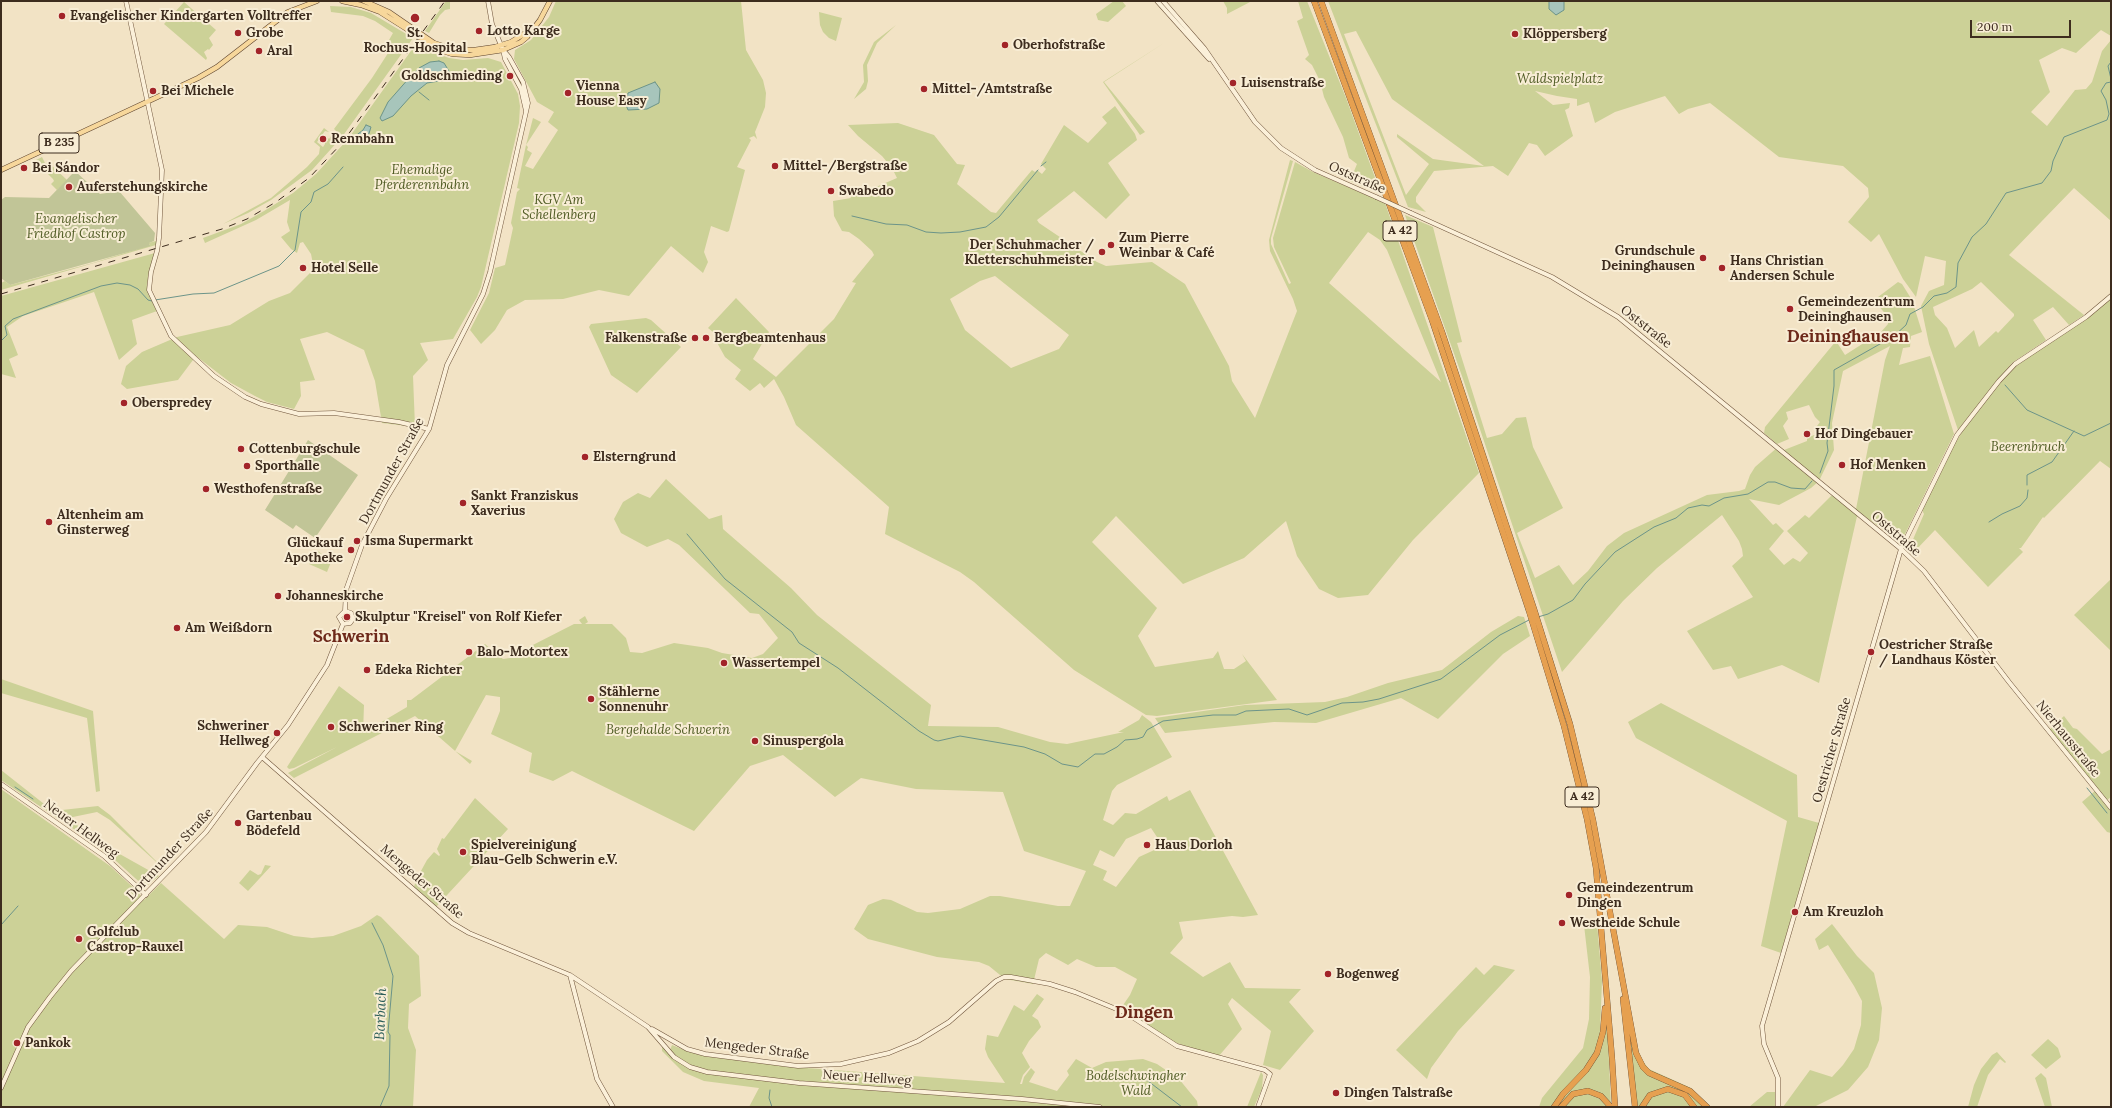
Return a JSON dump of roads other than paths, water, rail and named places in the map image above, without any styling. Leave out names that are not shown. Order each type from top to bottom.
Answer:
[{"type":"highway","name":"A 42","points":[[1314,1],[1432,320],[1532,610]]},
{"type":"highway","name":"A 42","points":[[1321,1],[1416,258],[1570,724],[1592,812],[1615,935],[1635,1107]]},
{"type":"highway","name":"A 42","points":[[1536,623],[1587,819],[1596,868],[1606,974],[1615,1107]]},
{"type":"highway","points":[[1615,935],[1634,1045],[1639,1060],[1649,1073],[1690,1091],[1707,1107]]},
{"type":"highway","points":[[1554,1107],[1563,1094],[1591,1063],[1601,1043],[1605,1022],[1606,974]]},
{"type":"highway","points":[[1642,1107],[1650,1095],[1668,1089],[1685,1095],[1694,1107]]},
{"type":"highway","points":[[1561,1107],[1573,1094],[1588,1091],[1601,1096],[1611,1107]]},
{"type":"main road","points":[[126,1],[149,102],[163,178],[157,252],[152,265],[149,286],[154,301],[171,336],[214,376],[245,397],[300,414],[334,413],[399,422],[429,428]]},
{"type":"main road","name":"B 235","points":[[1,170],[149,102],[210,72],[288,12],[317,1]]},
{"type":"main road","points":[[342,1],[361,5],[380,12],[432,46],[446,52],[470,55],[521,42],[534,28],[550,1]]},
{"type":"main road","points":[[364,1],[388,11],[441,46],[463,51],[502,47]]},
{"type":"main road","name":"Dortmunder Straße","points":[[345,611],[344,604],[346,590],[362,545],[386,499],[415,454],[429,428],[447,365],[485,287],[528,100],[525,88],[509,56],[502,47],[492,24],[488,1]]},
{"type":"main road","name":"Oststraße","points":[[1158,1],[1217,68]]},
{"type":"main road","name":"Oststraße","points":[[1163,1],[1186,26],[1255,122],[1281,148],[1315,170],[1552,277],[1595,302],[1660,350],[1901,549],[1924,572],[2009,682]]},
{"type":"main road","name":"Oestricher Straße","points":[[1778,1107],[1778,1078],[1764,1044],[1762,1030],[1782,956],[1901,549],[1957,435],[1999,381],[2015,364],[2086,317],[2111,296]]},
{"type":"main road","points":[[345,611],[351,613],[353,619],[348,624],[344,624],[339,617],[345,611]]},
{"type":"main road","name":"Dortmunder Straße","points":[[1,1088],[28,1027],[50,997],[71,971],[128,914],[218,818],[262,756],[288,725],[327,665],[344,624]]},
{"type":"main road","name":"Nierhausstraße","points":[[2009,682],[2111,808]]},
{"type":"main road","name":"Mengeder Straße","points":[[262,756],[452,923],[469,933],[570,975],[677,1044],[705,1054],[798,1066],[841,1064],[865,1060],[899,1050],[926,1036],[949,1022],[996,981],[1007,977],[1050,984],[1075,992],[1126,1013],[1177,1046],[1255,1067],[1270,1074],[1258,1107]]},
{"type":"main road","name":"Neuer Hellweg","points":[[1,784],[104,856],[146,895]]},
{"type":"main road","points":[[570,975],[593,1066],[606,1097],[613,1107]]},
{"type":"main road","name":"Neuer Hellweg","points":[[650,1028],[666,1047],[684,1064],[698,1070],[713,1073],[799,1083],[1022,1099],[1100,1107]]},
{"type":"main road","points":[[666,1047],[670,1044],[677,1044]]},
{"type":"water","points":[[1549,1],[1564,1],[1564,10],[1556,15],[1549,9]]},
{"type":"water","points":[[439,61],[444,63],[452,76],[445,80],[427,83],[411,96],[393,116],[382,121],[380,118],[388,102],[410,77],[419,68],[430,62]]},
{"type":"water","points":[[655,82],[660,89],[659,103],[647,109],[628,110],[626,105],[628,93]]},
{"type":"water","points":[[366,125],[371,127],[366,143],[356,144],[353,138],[363,130]]},
{"type":"waterway","points":[[2111,62],[2108,66],[2111,79]]},
{"type":"waterway","points":[[1820,473],[1828,451],[1827,443],[1834,386],[1834,370],[1894,336],[1906,325],[1910,314],[1923,307],[1934,296],[1947,293],[1956,287],[1958,263],[1972,237],[1986,224],[2006,193],[2042,183],[2051,171],[2053,161],[2064,137],[2107,120],[2109,114],[2106,100],[2101,91],[2106,83],[2111,82]]},
{"type":"waterway","points":[[419,92],[429,100]]},
{"type":"waterway","points":[[1041,166],[1046,162]]},
{"type":"waterway","points":[[155,300],[193,294],[214,293],[279,266],[295,250],[301,212],[311,202],[314,192],[328,184],[343,167]]},
{"type":"waterway","points":[[852,216],[886,224],[907,225],[926,232],[960,232],[986,227],[999,217],[1038,170]]},
{"type":"waterway","points":[[1,341],[7,335],[5,326],[13,319],[101,286],[117,283],[130,285],[138,289],[148,300],[152,301]]},
{"type":"waterway","name":"Beerenbruch","points":[[2005,385],[2027,410],[2084,436],[2111,423]]},
{"type":"waterway","points":[[2027,485],[2027,475],[2052,462],[2074,431]]},
{"type":"waterway","points":[[1538,617],[1548,614],[1573,600],[1585,584],[1615,552],[1654,527],[1676,518],[1688,508],[1702,505],[1709,506],[1724,498],[1748,494],[1768,482],[1775,482],[1791,488],[1805,489],[1812,481]]},
{"type":"waterway","points":[[1989,522],[2020,506],[2027,498],[2028,490]]},
{"type":"waterway","points":[[687,534],[725,579],[792,632],[799,643],[838,668],[919,731],[934,740],[938,741],[960,736],[1024,747],[1045,754],[1062,764],[1078,767],[1095,754],[1104,754],[1117,747],[1125,740],[1143,737],[1147,730],[1163,721],[1213,715],[1236,715],[1246,711],[1289,709],[1307,715],[1342,703],[1363,702],[1379,699],[1441,679],[1500,635],[1529,620]]},
{"type":"waterway","points":[[15,787],[33,799]]},
{"type":"waterway","points":[[2087,788],[2107,813]]},
{"type":"waterway","points":[[1,925],[18,906]]},
{"type":"waterway","name":"Barbach","points":[[372,923],[383,945],[393,976],[388,1032],[390,1035],[389,1086],[380,1107]]},
{"type":"waterway","points":[[1144,1078],[1182,1107]]},
{"type":"waterway","points":[[770,1090],[769,1098],[772,1107]]},
{"type":"railway","points":[[1,294],[222,229],[247,219],[276,202],[309,178],[342,143],[445,1]]},
{"type":"place","name":"Evangelischer Kindergarten Volltreffer","points":[[62,16]]},
{"type":"place","name":"St. Rochus-Hospital","points":[[415,18]]},
{"type":"place","name":"Lotto Karge","points":[[479,31]]},
{"type":"place","name":"Grobe","points":[[238,33]]},
{"type":"place","name":"Klöppersberg","points":[[1515,34]]},
{"type":"place","name":"Oberhofstraße","points":[[1005,45]]},
{"type":"place","name":"Aral","points":[[259,51]]},
{"type":"place","name":"Goldschmieding","points":[[510,76]]},
{"type":"place","name":"Luisenstraße","points":[[1233,83]]},
{"type":"place","name":"Mittel-/Amtstraße","points":[[924,89]]},
{"type":"place","name":"Bei Michele","points":[[153,91]]},
{"type":"place","name":"Vienna House Easy","points":[[568,93]]},
{"type":"place","name":"Rennbahn","points":[[323,139]]},
{"type":"place","name":"Mittel-/Bergstraße","points":[[775,166]]},
{"type":"place","name":"Bei Sándor","points":[[24,168]]},
{"type":"place","name":"Auferstehungskirche","points":[[69,187]]},
{"type":"place","name":"Swabedo","points":[[831,191]]},
{"type":"place","name":"Zum Pierre Weinbar & Café","points":[[1111,245]]},
{"type":"place","name":"Der Schuhmacher / Kletterschuhmeister","points":[[1102,252]]},
{"type":"place","name":"Grundschule Deininghausen","points":[[1703,258]]},
{"type":"place","name":"Hotel Selle","points":[[303,268]]},
{"type":"place","name":"Hans Christian Andersen Schule","points":[[1722,268]]},
{"type":"place","name":"Gemeindezentrum Deininghausen","points":[[1790,309]]},
{"type":"place","name":"Falkenstraße","points":[[695,338]]},
{"type":"place","name":"Bergbeamtenhaus","points":[[706,338]]},
{"type":"place","name":"Oberspredey","points":[[124,403]]},
{"type":"place","name":"Hof Dingebauer","points":[[1807,434]]},
{"type":"place","name":"Cottenburgschule","points":[[241,449]]},
{"type":"place","name":"Elsterngrund","points":[[585,457]]},
{"type":"place","name":"Hof Menken","points":[[1842,465]]},
{"type":"place","name":"Sporthalle","points":[[247,466]]},
{"type":"place","name":"Westhofenstraße","points":[[206,489]]},
{"type":"place","name":"Sankt Franziskus Xaverius","points":[[463,503]]},
{"type":"place","name":"Altenheim am Ginsterweg","points":[[49,522]]},
{"type":"place","name":"Isma Supermarkt","points":[[357,541]]},
{"type":"place","name":"Glückauf Apotheke","points":[[351,550]]},
{"type":"place","name":"Johanneskirche","points":[[278,596]]},
{"type":"place","name":"Skulptur \"Kreisel\" von Rolf Kiefer","points":[[347,617]]},
{"type":"place","name":"Am Weißdorn","points":[[177,628]]},
{"type":"place","name":"Balo-Motortex","points":[[469,652]]},
{"type":"place","name":"Oestricher Straße / Landhaus Köster","points":[[1871,652]]},
{"type":"place","name":"Wassertempel","points":[[724,663]]},
{"type":"place","name":"Edeka Richter","points":[[367,670]]},
{"type":"place","name":"Stählerne Sonnenuhr","points":[[591,699]]},
{"type":"place","name":"Schweriner Ring","points":[[331,727]]},
{"type":"place","name":"Schweriner Hellweg","points":[[277,733]]},
{"type":"place","name":"Sinuspergola","points":[[755,741]]},
{"type":"place","name":"Gartenbau Bödefeld","points":[[238,823]]},
{"type":"place","name":"Haus Dorloh","points":[[1147,845]]},
{"type":"place","name":"Spielvereinigung Blau-Gelb Schwerin e.V.","points":[[463,852]]},
{"type":"place","name":"Gemeindezentrum Dingen","points":[[1569,895]]},
{"type":"place","name":"Am Kreuzloh","points":[[1795,912]]},
{"type":"place","name":"Westheide Schule","points":[[1562,923]]},
{"type":"place","name":"Golfclub Castrop-Rauxel","points":[[79,939]]},
{"type":"place","name":"Bogenweg","points":[[1328,974]]},
{"type":"place","name":"Pankok","points":[[17,1043]]},
{"type":"place","name":"Dingen Talstraße","points":[[1336,1093]]},
{"type":"district","name":"Deininghausen","points":[[1848,337]]},
{"type":"district","name":"Schwerin","points":[[351,637]]},
{"type":"district","name":"Dingen","points":[[1144,1013]]},
{"type":"park label","name":"Waldspielplatz","points":[[1560,79]]},
{"type":"park label","name":"Ehemalige Pferderennbahn","points":[[422,178]]},
{"type":"park label","name":"KGV Am Schellenberg","points":[[559,208]]},
{"type":"park label","name":"Evangelischer Friedhof Castrop","points":[[76,226]]},
{"type":"park label","name":"Bergehalde Schwerin","points":[[668,730]]},
{"type":"park label","name":"Bodelschwingher Wald","points":[[1136,1084]]}]
